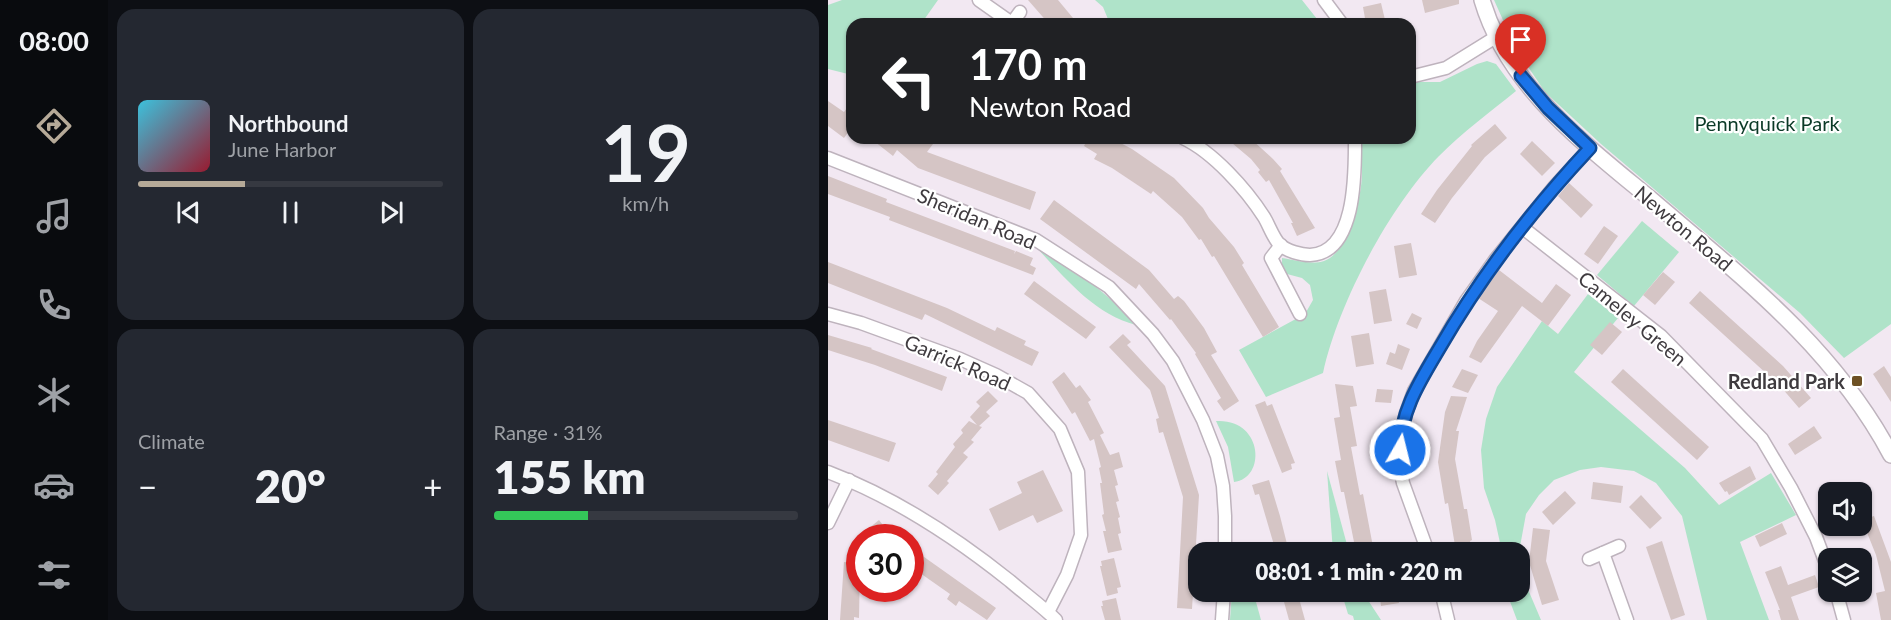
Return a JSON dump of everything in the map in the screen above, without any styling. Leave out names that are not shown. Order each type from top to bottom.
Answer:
[{"type":"street","points":[[979,0],[1005,18]]},
{"type":"street","points":[[1324,0],[1338,18]]},
{"type":"street","name":"Newton Road","points":[[1482,0],[1496,37],[1530,88],[1590,148],[1767,299],[1799,331],[1839,375],[1886,435],[1891,455]]},
{"type":"street","points":[[1016,18],[1020,12]]},
{"type":"street","points":[[1416,76],[1446,68],[1496,37]]},
{"type":"street","points":[[1195,144],[1228,172],[1263,215],[1281,245],[1300,254],[1313,255],[1328,249],[1338,241],[1345,228],[1355,176],[1355,144]]},
{"type":"street","points":[[1424,542],[1403,483],[1400,463],[1400,438],[1414,391],[1467,301],[1495,261],[1555,186],[1590,148]]},
{"type":"street","name":"Sheridan Road","points":[[828,158],[1036,240],[1109,287],[1153,334],[1173,361],[1203,420],[1217,456],[1223,486],[1225,542]]},
{"type":"street","name":"Cameley Green","points":[[1523,228],[1661,336],[1762,439],[1791,488],[1820,548]]},
{"type":"street","points":[[1281,245],[1271,258],[1300,314]]},
{"type":"street","name":"Garrick Road","points":[[828,314],[894,335],[996,375],[1028,393],[1060,429],[1078,472],[1082,535],[1052,616]]},
{"type":"street","points":[[828,471],[935,526],[994,569],[1052,616]]},
{"type":"street","points":[[828,523],[849,480]]},
{"type":"street","points":[[1589,559],[1618,546]]},
{"type":"street","points":[[1602,553],[1627,620]]},
{"type":"street","points":[[1222,620],[1223,602]]},
{"type":"street","points":[[1444,602],[1448,620]]},
{"type":"street","points":[[1839,602],[1844,620]]},
{"type":"green space","points":[[842,0],[938,0],[925,18],[846,18],[846,74],[828,69],[828,5]]},
{"type":"green space","points":[[1095,0],[1302,0],[1316,18],[1108,18],[1103,7]]},
{"type":"green space","name":"Pennyquick Park","points":[[1494,0],[1891,0],[1891,324],[1844,358],[1800,313],[1601,144],[1545,92],[1516,49]]},
{"type":"green space","points":[[1487,61],[1496,64],[1516,91],[1439,156],[1402,202],[1384,229],[1353,287],[1340,317],[1323,373],[1266,397],[1239,350],[1305,314],[1313,300],[1310,285],[1302,278],[1287,274],[1282,268],[1282,258],[1319,262],[1333,256],[1347,236],[1356,210],[1362,175],[1362,144],[1416,144],[1416,82],[1440,82]]},
{"type":"green space","points":[[1642,221],[1679,252],[1634,306],[1597,275]]},
{"type":"green space","points":[[1036,247],[1089,282],[1113,301],[1136,325],[1107,313],[1081,294]]},
{"type":"green space","points":[[1588,294],[1618,318],[1574,372],[1685,468],[1719,505],[1771,473],[1796,515],[1740,542],[1769,620],[1707,620],[1682,516],[1656,483],[1634,471],[1601,467],[1580,470],[1554,480],[1539,495],[1526,514],[1521,542],[1500,542],[1484,488],[1481,450],[1486,419],[1497,387],[1542,321],[1558,334]]},
{"type":"green space","points":[[1216,421],[1232,423],[1243,429],[1251,438],[1255,449],[1255,460],[1252,470],[1245,478],[1234,482],[1228,447]]},
{"type":"green space","points":[[1327,471],[1346,542],[1332,542]]},
{"type":"green space","points":[[1530,594],[1541,620],[1517,620],[1510,602],[1530,602]]},
{"type":"green space","points":[[1231,602],[1256,602],[1261,620],[1230,620]]},
{"type":"green space","points":[[1344,602],[1369,602],[1381,620],[1354,620],[1353,616],[1348,614]]},
{"type":"building","points":[[1028,0],[1058,0],[1073,18],[1044,18]]},
{"type":"building","points":[[1422,0],[1459,0],[1459,4],[1425,13]]},
{"type":"building","points":[[1381,3],[1385,18],[1365,18],[1363,7]]},
{"type":"building","points":[[828,101],[844,112],[846,109],[846,135],[844,138],[828,126]]},
{"type":"building","points":[[1495,124],[1507,138],[1485,157],[1435,223],[1421,214],[1471,145]]},
{"type":"building","points":[[1532,141],[1555,163],[1542,176],[1520,154]]},
{"type":"building","points":[[878,144],[933,144],[927,152],[1036,192],[1030,210],[918,168],[897,150],[893,156]]},
{"type":"building","points":[[1085,144],[1122,144],[1174,178],[1203,208],[1234,247],[1244,263],[1242,265],[1279,327],[1263,337],[1214,256],[1212,257],[1201,239],[1199,240],[1182,217],[1153,191],[1151,194],[1094,159],[1097,154],[1084,146]]},
{"type":"building","points":[[1233,144],[1257,144],[1273,159],[1282,169],[1280,171],[1315,228],[1297,236],[1291,223],[1293,223],[1269,180],[1266,182],[1251,159]]},
{"type":"building","points":[[828,176],[887,199],[886,202],[1015,251],[1014,254],[1016,251],[1033,258],[1030,265],[1036,268],[1033,275],[828,194]]},
{"type":"building","points":[[1569,183],[1593,205],[1581,218],[1558,196]]},
{"type":"building","points":[[1054,200],[1149,270],[1174,299],[1178,296],[1184,301],[1204,328],[1217,352],[1211,355],[1239,401],[1224,411],[1217,401],[1221,398],[1196,353],[1171,319],[1139,284],[1136,289],[1040,219]]},
{"type":"building","points":[[1604,226],[1618,236],[1598,264],[1584,254]]},
{"type":"building","points":[[1411,243],[1417,275],[1399,278],[1394,246]]},
{"type":"building","points":[[828,262],[947,308],[995,331],[997,327],[1026,341],[1024,345],[1039,352],[1032,366],[925,314],[922,320],[828,283]]},
{"type":"building","points":[[1499,270],[1542,303],[1556,284],[1571,295],[1548,326],[1522,306],[1481,363],[1469,357],[1498,311],[1478,298]]},
{"type":"building","points":[[1663,272],[1675,282],[1655,305],[1643,295]]},
{"type":"building","points":[[1034,281],[1096,327],[1086,339],[1024,294]]},
{"type":"building","points":[[1386,289],[1392,321],[1374,324],[1369,292]]},
{"type":"building","points":[[1700,291],[1783,366],[1811,398],[1799,408],[1781,387],[1689,303]]},
{"type":"building","points":[[1412,313],[1422,318],[1417,329],[1406,324]]},
{"type":"building","points":[[1610,322],[1622,332],[1602,355],[1590,345]]},
{"type":"building","points":[[1369,333],[1374,364],[1356,367],[1351,336]]},
{"type":"building","points":[[1123,334],[1131,342],[1127,345],[1165,386],[1199,495],[1196,542],[1188,542],[1188,602],[1192,602],[1192,609],[1177,608],[1183,497],[1163,432],[1159,433],[1156,419],[1159,418],[1150,390],[1109,347]]},
{"type":"building","points":[[828,335],[872,348],[947,377],[942,391],[828,350]]},
{"type":"building","points":[[1398,344],[1410,349],[1402,370],[1386,364],[1390,352],[1395,354]]},
{"type":"building","points":[[1884,366],[1891,377],[1891,402],[1873,374]]},
{"type":"building","points":[[1462,369],[1478,375],[1468,393],[1452,387]]},
{"type":"building","points":[[1623,369],[1709,447],[1697,460],[1611,382]]},
{"type":"building","points":[[1064,372],[1076,388],[1080,385],[1091,400],[1088,402],[1104,433],[1100,435],[1110,455],[1119,452],[1123,467],[1114,470],[1118,485],[1115,486],[1119,501],[1116,502],[1120,517],[1118,518],[1121,533],[1118,534],[1122,550],[1108,553],[1103,531],[1106,531],[1102,515],[1104,514],[1099,468],[1101,467],[1094,439],[1090,441],[1075,412],[1072,414],[1052,382]]},
{"type":"building","points":[[1335,384],[1353,386],[1357,406],[1350,407],[1357,446],[1351,447],[1372,542],[1354,542],[1344,492],[1341,492],[1335,461],[1341,460],[1334,418],[1340,417]]},
{"type":"building","points":[[1377,389],[1393,390],[1391,403],[1375,402]]},
{"type":"building","points":[[988,391],[998,401],[986,412],[990,416],[979,426],[982,427],[971,440],[974,442],[963,453],[968,457],[938,495],[928,486],[955,447],[953,444],[963,433],[961,430],[969,421],[977,425],[970,417],[980,406],[976,402]]},
{"type":"building","points":[[1451,396],[1467,397],[1456,431],[1459,431],[1455,459],[1464,509],[1467,509],[1472,540],[1470,542],[1454,542],[1448,503],[1445,504],[1438,462],[1445,412]]},
{"type":"building","points":[[1265,401],[1267,406],[1272,404],[1295,463],[1291,464],[1292,469],[1282,473],[1255,405]]},
{"type":"building","points":[[828,420],[896,443],[889,462],[828,440]]},
{"type":"building","points":[[1814,426],[1822,438],[1795,455],[1788,444]]},
{"type":"building","points":[[1750,466],[1756,479],[1729,495],[1727,491],[1725,492],[1719,483]]},
{"type":"building","points":[[1043,470],[1063,511],[1037,523],[1033,515],[999,531],[989,509],[1022,493],[1017,482]]},
{"type":"building","points":[[1269,480],[1286,542],[1273,542],[1259,494],[1255,495],[1252,485]]},
{"type":"building","points":[[1593,482],[1623,486],[1621,503],[1591,499]]},
{"type":"building","points":[[1565,491],[1576,503],[1553,525],[1542,512]]},
{"type":"building","points":[[1641,495],[1662,518],[1650,529],[1629,507]]},
{"type":"building","points":[[1874,516],[1891,562],[1891,620],[1881,620],[1876,593],[1885,591],[1868,536],[1872,536],[1872,517]]},
{"type":"building","points":[[1782,523],[1787,534],[1760,547],[1755,536]]},
{"type":"building","points":[[1533,528],[1550,530],[1546,561],[1559,600],[1542,605],[1530,565]]},
{"type":"building","points":[[1662,541],[1685,615],[1671,620],[1646,547]]},
{"type":"building","points":[[924,557],[996,608],[987,620],[959,601],[956,606],[947,599],[950,594],[924,576]]},
{"type":"building","points":[[1114,558],[1121,587],[1117,588],[1118,593],[1107,596],[1100,566],[1102,566],[1101,561]]},
{"type":"building","points":[[844,562],[846,562],[846,602],[859,602],[859,618],[840,620]]},
{"type":"building","points":[[1781,566],[1788,585],[1815,575],[1818,587],[1791,597],[1799,620],[1781,620],[1778,610],[1780,610],[1765,572]]},
{"type":"building","points":[[1116,598],[1121,620],[1105,620],[1102,601]]},
{"type":"building","points":[[1284,602],[1300,602],[1305,620],[1289,620]]},
{"type":"building","points":[[1380,602],[1399,602],[1399,603],[1381,606]]},
{"type":"place","name":"Redland Park","points":[[1857,381]]},
{"type":"route","points":[[1400,450],[1400,438],[1414,391],[1467,301],[1495,261],[1555,186],[1590,148],[1548,108],[1521,76]]}]
